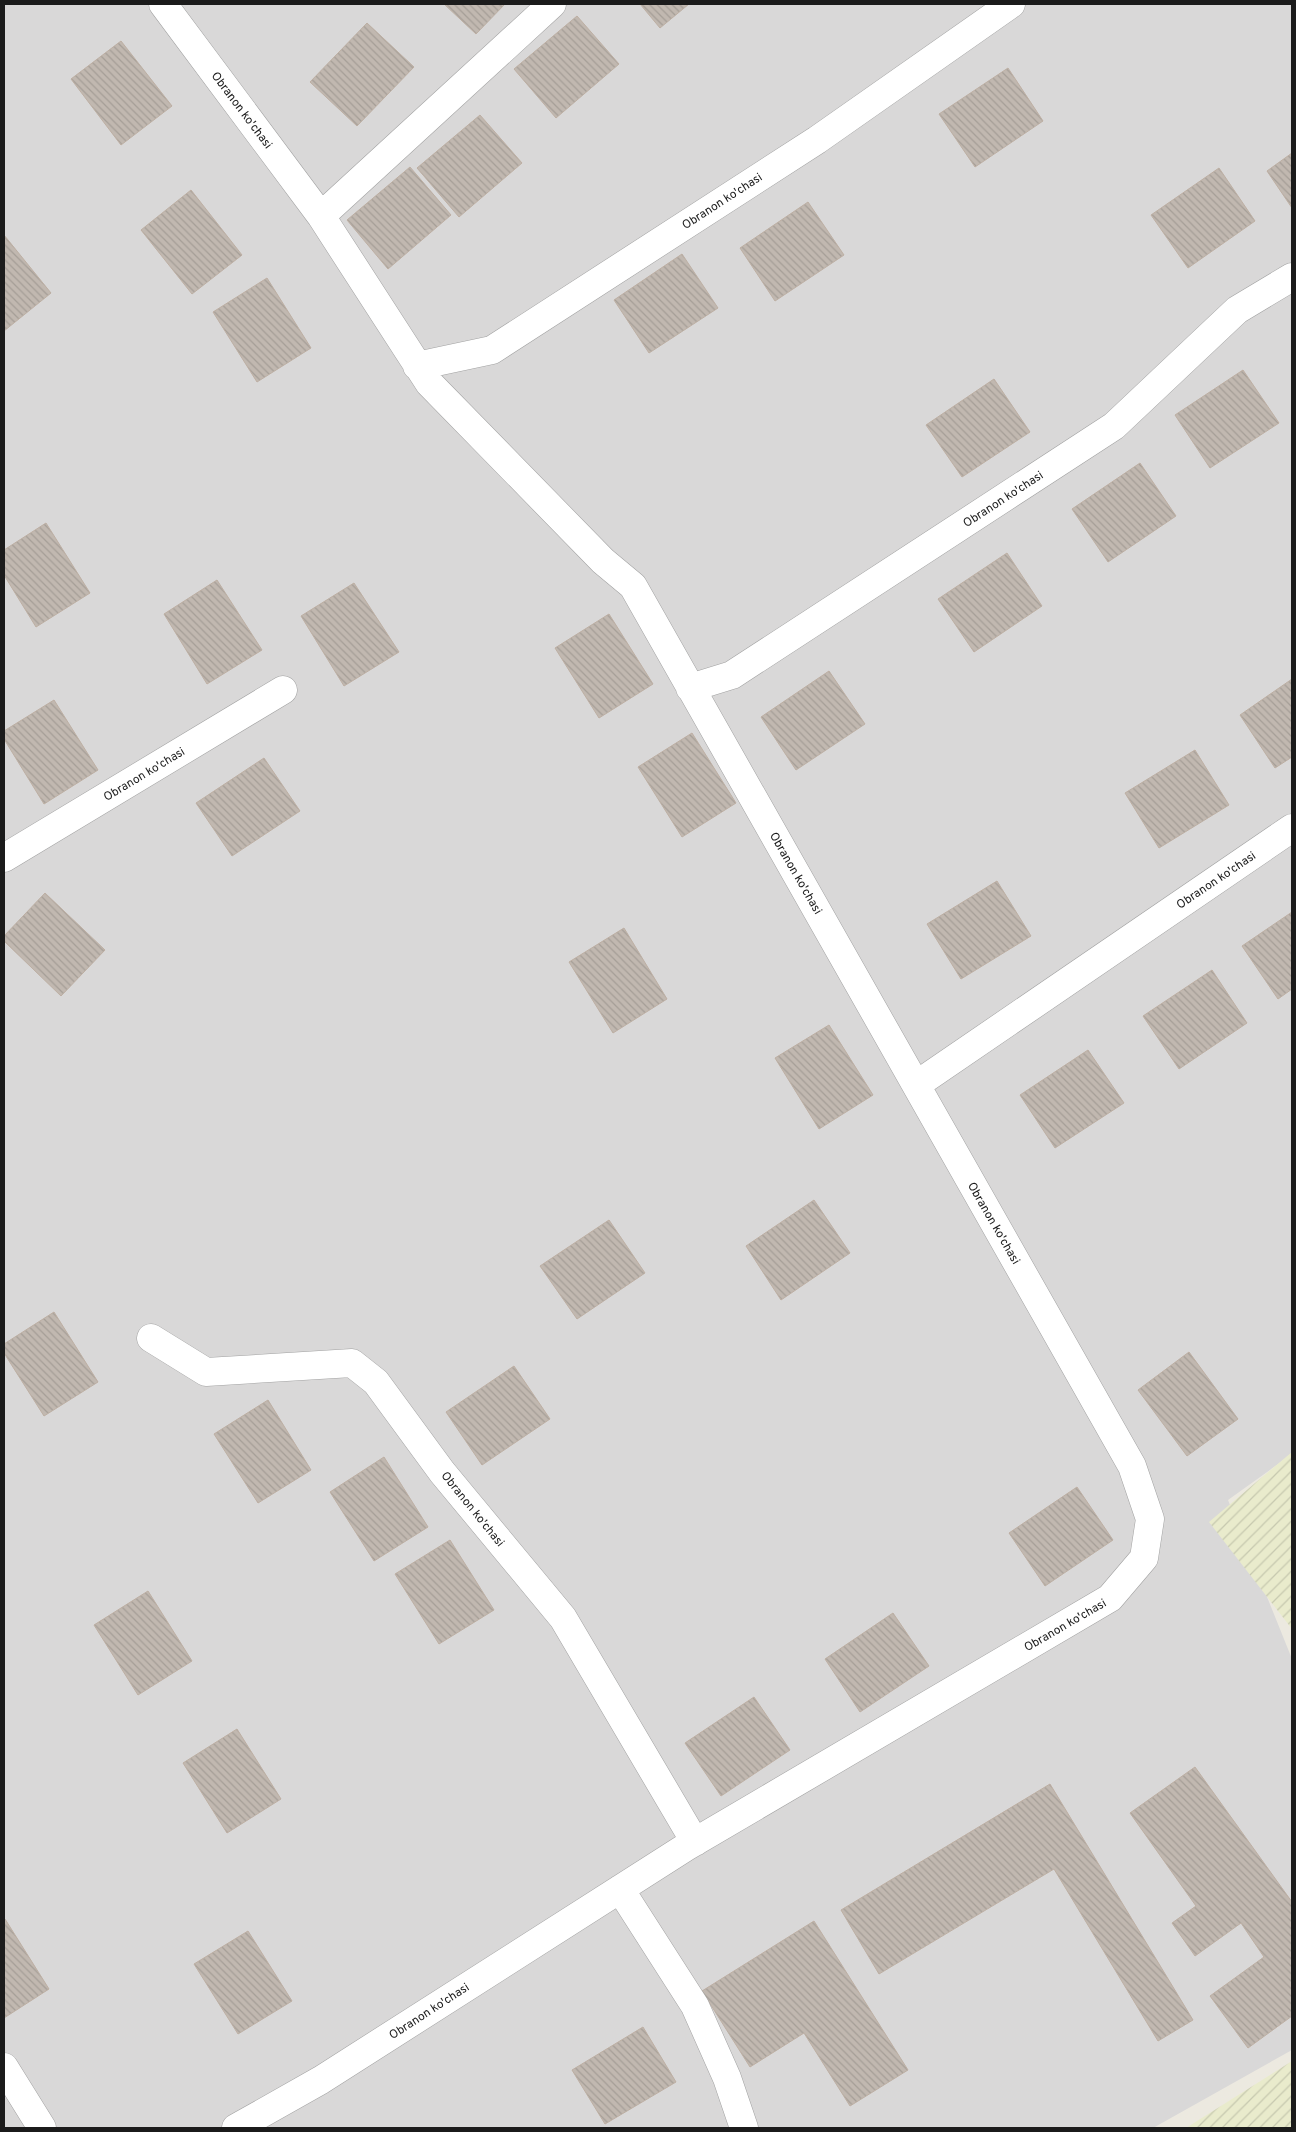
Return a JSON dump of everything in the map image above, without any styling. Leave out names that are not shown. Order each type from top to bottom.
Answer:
[{"type":"street","name":"Obranon ko'chasi","points":[[163,4],[321,216],[429,384],[603,561],[633,586],[1132,1466],[1150,1519],[1144,1558],[1110,1598],[695,1842],[321,2080],[236,2128]]},
{"type":"street","points":[[321,216],[552,4]]},
{"type":"street","name":"Obranon ko'chasi","points":[[417,366],[492,350],[817,140],[1010,4]]},
{"type":"street","name":"Obranon ko'chasi","points":[[690,688],[732,675],[1114,426],[1237,310],[1292,277]]},
{"type":"street","name":"Obranon ko'chasi","points":[[4,858],[284,690]]},
{"type":"street","name":"Obranon ko'chasi","points":[[916,1085],[1292,828]]},
{"type":"street","name":"Obranon ko'chasi","points":[[151,1338],[206,1372],[352,1362],[376,1382],[442,1472],[563,1618],[695,1842]]},
{"type":"street","points":[[620,1889],[696,2006],[727,2078],[744,2128]]},
{"type":"street","points":[[4,2067],[42,2128]]},
{"type":"shaded area","points":[[4,4],[1292,4],[1292,1454],[1228,1500],[1292,1659],[1292,2050],[1153,2128],[4,2128]]},
{"type":"green space","points":[[1292,1452],[1292,1629],[1209,1522]]},
{"type":"green space","points":[[1292,2061],[1292,2128],[1186,2128]]},
{"type":"building","points":[[444,4],[505,4],[476,34]]},
{"type":"building","points":[[640,4],[689,4],[660,28]]},
{"type":"building","points":[[577,16],[619,64],[556,118],[514,69]]},
{"type":"building","points":[[367,23],[414,67],[357,126],[310,82]]},
{"type":"building","points":[[121,41],[172,106],[121,145],[71,79]]},
{"type":"building","points":[[1008,68],[1043,121],[975,167],[939,114]]},
{"type":"building","points":[[480,115],[522,163],[459,217],[417,168]]},
{"type":"building","points":[[1292,153],[1292,208],[1267,171]]},
{"type":"building","points":[[410,167],[451,215],[388,269],[347,220]]},
{"type":"building","points":[[1219,168],[1255,221],[1188,268],[1151,215]]},
{"type":"building","points":[[191,190],[242,255],[192,294],[141,230]]},
{"type":"building","points":[[808,202],[844,255],[775,301],[740,248]]},
{"type":"building","points":[[4,235],[51,293],[4,331]]},
{"type":"building","points":[[682,254],[718,308],[649,353],[614,300]]},
{"type":"building","points":[[267,278],[311,348],[257,382],[213,312]]},
{"type":"building","points":[[1243,370],[1279,423],[1210,468],[1175,415]]},
{"type":"building","points":[[994,379],[1030,432],[962,477],[926,425]]},
{"type":"building","points":[[1140,463],[1176,516],[1108,562],[1072,509]]},
{"type":"building","points":[[46,523],[90,593],[36,627],[4,575],[4,550]]},
{"type":"building","points":[[1007,553],[1042,606],[974,652],[938,599]]},
{"type":"building","points":[[217,580],[262,650],[207,684],[164,614]]},
{"type":"building","points":[[354,583],[399,652],[344,686],[301,616]]},
{"type":"building","points":[[609,614],[653,684],[599,718],[555,648]]},
{"type":"building","points":[[829,671],[865,724],[796,770],[761,717]]},
{"type":"building","points":[[1292,679],[1292,757],[1275,768],[1240,715]]},
{"type":"building","points":[[54,700],[98,770],[44,804],[4,739],[4,731]]},
{"type":"building","points":[[692,733],[736,803],[682,837],[638,767]]},
{"type":"building","points":[[1195,750],[1229,805],[1159,848],[1125,793]]},
{"type":"building","points":[[264,758],[300,811],[232,856],[196,803]]},
{"type":"building","points":[[997,881],[1031,936],[961,979],[927,924]]},
{"type":"building","points":[[45,893],[105,950],[61,996],[4,941],[4,936]]},
{"type":"building","points":[[1292,912],[1292,989],[1278,999],[1242,946]]},
{"type":"building","points":[[624,928],[667,999],[613,1033],[569,962]]},
{"type":"building","points":[[1212,970],[1247,1023],[1179,1069],[1143,1016]]},
{"type":"building","points":[[829,1025],[873,1095],[819,1129],[775,1058]]},
{"type":"building","points":[[1088,1050],[1124,1103],[1055,1148],[1020,1095]]},
{"type":"building","points":[[814,1200],[850,1253],[781,1300],[746,1246]]},
{"type":"building","points":[[609,1220],[645,1273],[577,1319],[540,1266]]},
{"type":"building","points":[[54,1312],[98,1382],[44,1416],[4,1353],[4,1344]]},
{"type":"building","points":[[1189,1352],[1238,1419],[1187,1456],[1138,1390]]},
{"type":"building","points":[[514,1366],[550,1419],[482,1465],[446,1412]]},
{"type":"building","points":[[268,1400],[311,1470],[258,1503],[214,1434]]},
{"type":"building","points":[[384,1457],[428,1527],[374,1561],[330,1492]]},
{"type":"building","points":[[1077,1487],[1113,1540],[1045,1586],[1009,1533]]},
{"type":"building","points":[[450,1540],[494,1610],[439,1644],[395,1574]]},
{"type":"building","points":[[148,1591],[192,1661],[138,1695],[94,1625]]},
{"type":"building","points":[[893,1613],[929,1666],[860,1712],[825,1659]]},
{"type":"building","points":[[754,1697],[790,1750],[721,1796],[685,1743]]},
{"type":"building","points":[[237,1729],[281,1799],[227,1833],[183,1763]]},
{"type":"building","points":[[1195,1767],[1292,1902],[1292,2016],[1248,2048],[1210,1996],[1264,1957],[1241,1923],[1195,1956],[1172,1923],[1196,1906],[1130,1813]]},
{"type":"building","points":[[1050,1784],[1193,2020],[1158,2041],[1054,1869],[879,1974],[841,1910]]},
{"type":"building","points":[[4,1920],[49,1989],[4,2018]]},
{"type":"building","points":[[814,1921],[908,2070],[850,2106],[804,2033],[750,2067],[702,1991]]},
{"type":"building","points":[[248,1931],[292,2001],[238,2034],[194,1964]]},
{"type":"building","points":[[643,2027],[676,2082],[605,2124],[572,2070]]}]
